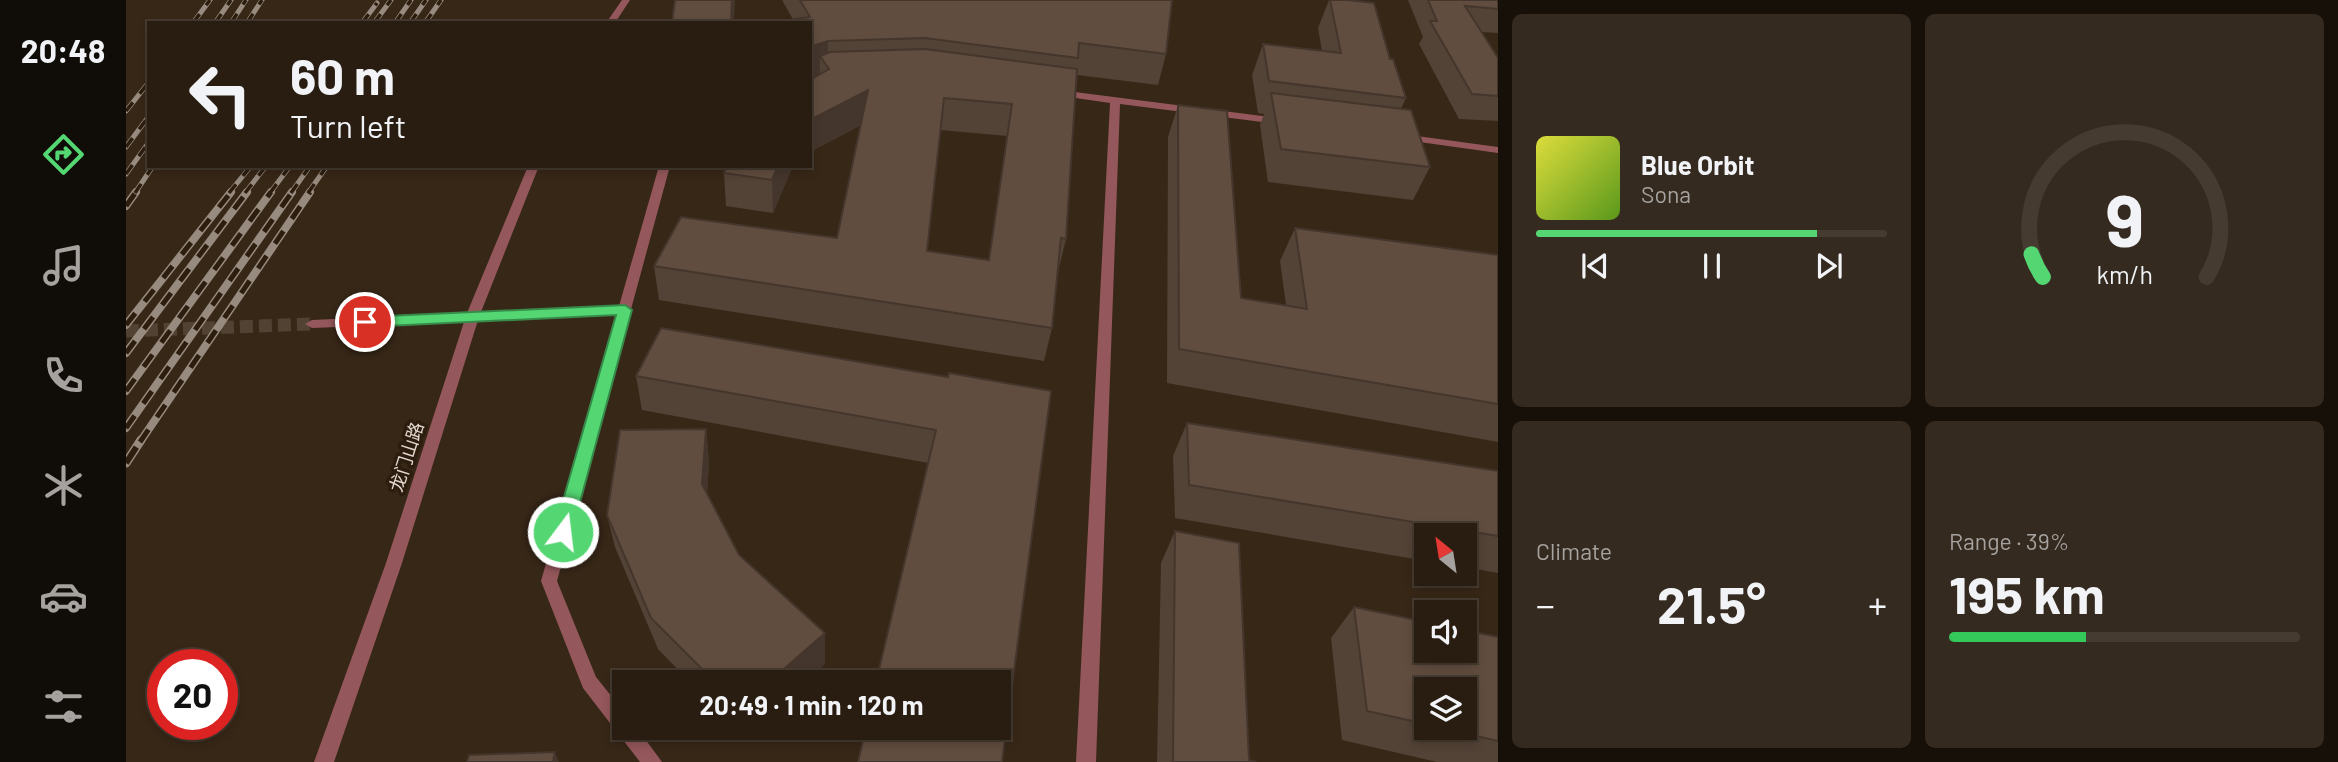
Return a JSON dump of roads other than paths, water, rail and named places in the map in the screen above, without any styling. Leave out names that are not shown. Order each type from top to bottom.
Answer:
[{"type":"street","points":[[611,21],[626,0]]},
{"type":"street","points":[[1046,91],[1293,123]]},
{"type":"street","points":[[1086,762],[1115,100]]},
{"type":"street","points":[[1388,136],[1498,150]]},
{"type":"street","name":"龙门山路","points":[[324,762],[394,564],[472,317],[533,168]]},
{"type":"street","points":[[612,711],[589,682],[549,581],[664,168]]},
{"type":"street","points":[[312,324],[625,310]]},
{"type":"street","points":[[635,740],[652,762]]},
{"type":"tunnel","points":[[126,331],[312,324]]},
{"type":"railway","points":[[194,21],[210,0]]},
{"type":"railway","points":[[216,21],[231,0]]},
{"type":"railway","points":[[232,21],[246,0]]},
{"type":"railway","points":[[248,21],[262,0]]},
{"type":"railway","points":[[375,21],[391,0]]},
{"type":"railway","points":[[396,21],[411,0]]},
{"type":"railway","points":[[411,21],[426,0]]},
{"type":"railway","points":[[426,21],[441,0]]},
{"type":"railway","points":[[364,21],[377,3]]},
{"type":"railway","points":[[126,111],[147,85]]},
{"type":"railway","points":[[126,147],[147,119]]},
{"type":"railway","points":[[126,174],[147,145]]},
{"type":"railway","points":[[135,193],[152,168]]},
{"type":"railway","points":[[229,193],[249,168]]},
{"type":"railway","points":[[245,193],[264,168]]},
{"type":"railway","points":[[270,193],[289,168]]},
{"type":"railway","points":[[291,193],[309,168]]},
{"type":"railway","points":[[308,193],[326,168]]},
{"type":"railway","points":[[126,206],[136,192]]},
{"type":"railway","points":[[126,325],[231,192]]},
{"type":"railway","points":[[126,353],[247,192]]},
{"type":"railway","points":[[126,391],[271,192]]},
{"type":"railway","points":[[126,428],[292,192]]},
{"type":"railway","points":[[140,442],[310,192]]},
{"type":"railway","points":[[126,463],[141,440]]}]
